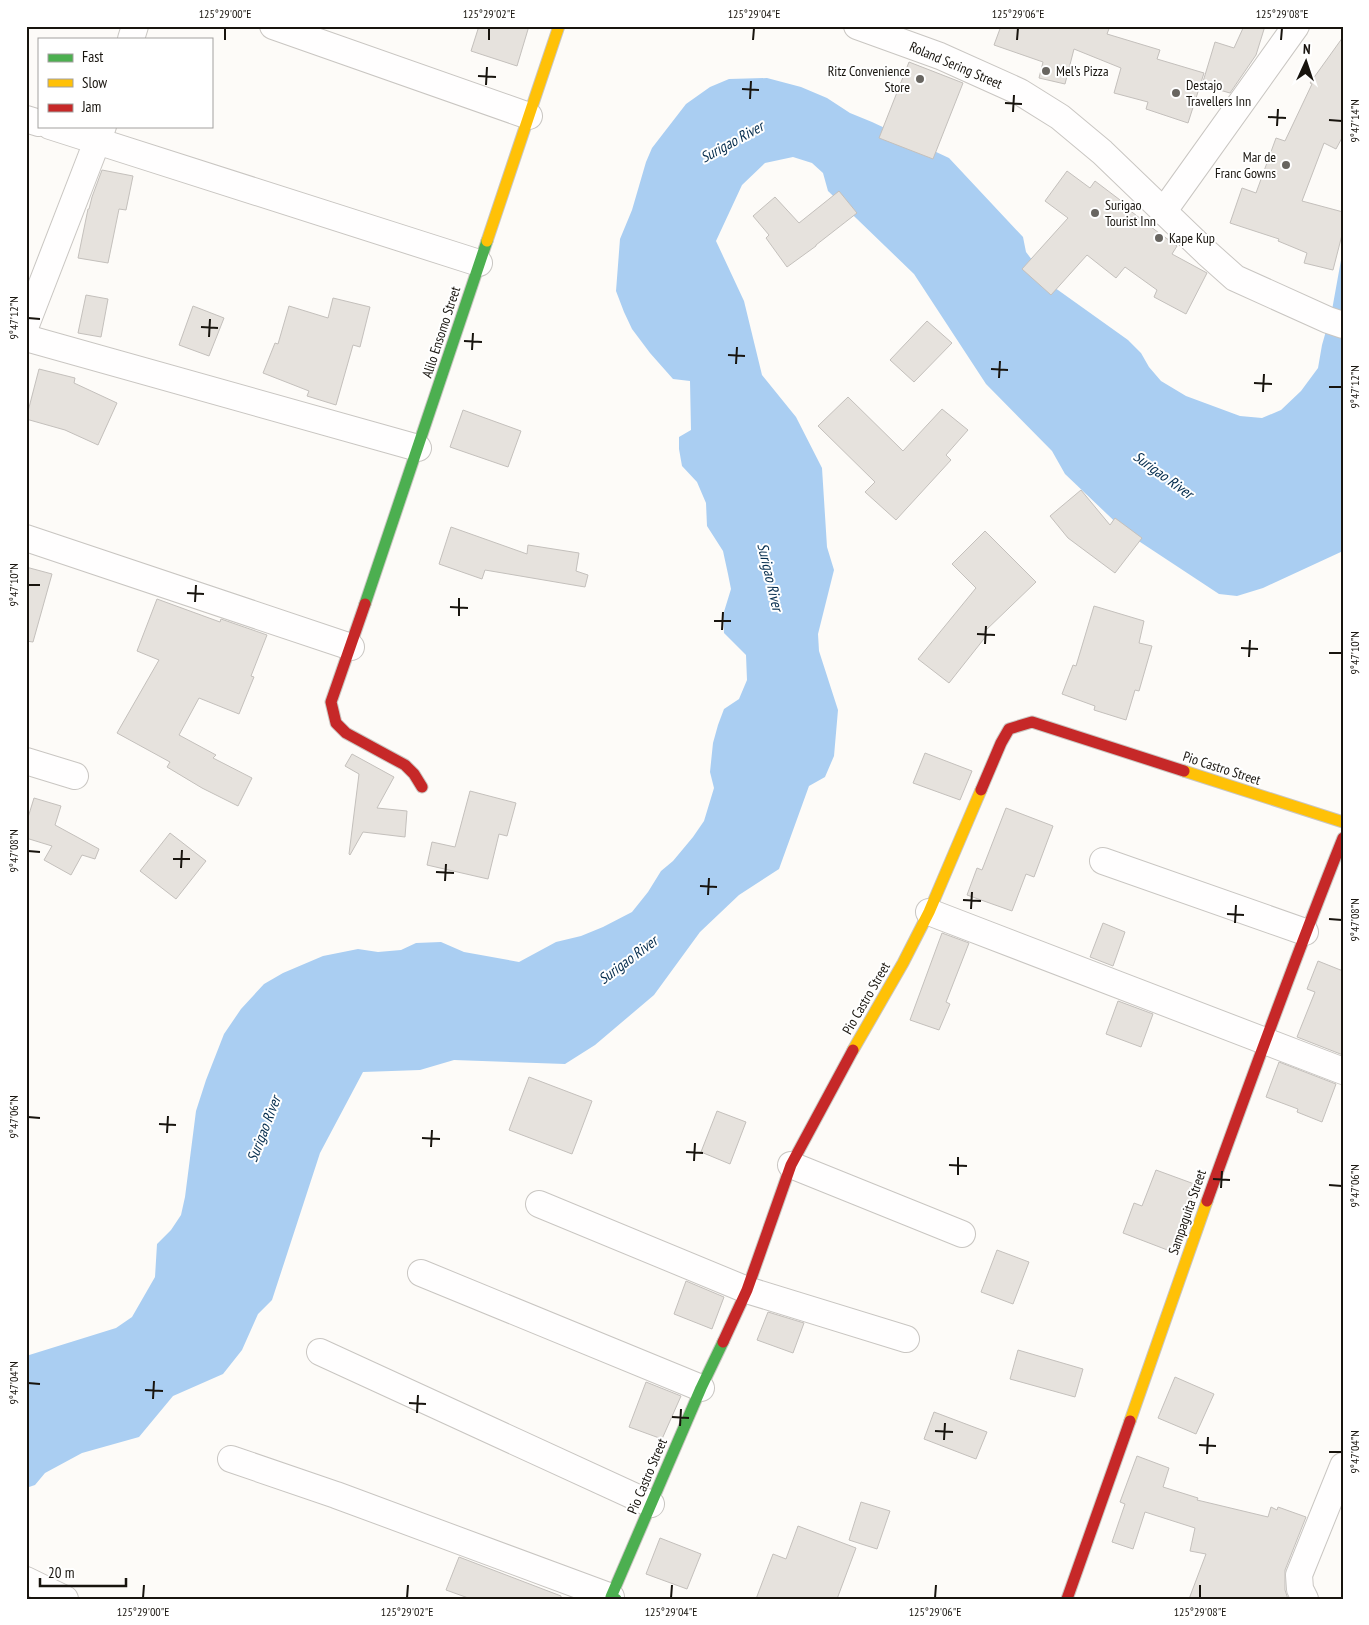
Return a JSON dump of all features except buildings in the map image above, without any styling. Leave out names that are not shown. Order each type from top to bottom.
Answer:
[{"type":"street","points":[[131,38],[135,26]]},
{"type":"street","points":[[273,26],[529,116]]},
{"type":"street","name":"Alilo Ensomo Street","points":[[422,788],[414,774],[405,766],[346,733],[336,722],[332,702],[559,26]]},
{"type":"street","name":"Roland Sering Street","points":[[857,26],[940,56],[1020,92],[1060,117],[1102,152],[1235,278],[1335,323]]},
{"type":"street","points":[[1164,212],[1296,26]]},
{"type":"street","points":[[26,119],[38,123]]},
{"type":"street","points":[[63,128],[101,134],[480,263]]},
{"type":"street","points":[[26,325],[101,134]]},
{"type":"street","points":[[26,338],[418,448]]},
{"type":"street","points":[[26,538],[352,647]]},
{"type":"street","name":"Pio Castro Street","points":[[613,1598],[700,1388],[747,1290],[791,1165],[855,1046],[903,963],[929,912],[1001,743],[1009,729],[1032,722],[1343,822]]},
{"type":"street","points":[[26,761],[75,776]]},
{"type":"street","name":"Sampaguita Street","points":[[1067,1599],[1264,1041],[1304,932],[1343,838]]},
{"type":"street","points":[[1103,860],[1304,932]]},
{"type":"street","points":[[929,912],[1343,1071]]},
{"type":"street","points":[[791,1165],[962,1234]]},
{"type":"street","points":[[539,1204],[747,1290],[906,1339]]},
{"type":"street","points":[[421,1273],[700,1388]]},
{"type":"street","points":[[320,1352],[651,1504]]},
{"type":"street","points":[[231,1459],[336,1495],[613,1598]]},
{"type":"street","points":[[1305,1599],[1300,1589],[1299,1575],[1343,1466]]},
{"type":"street","points":[[26,1580],[65,1599]]},
{"type":"water","name":"Surigao River","points":[[767,78],[801,87],[827,98],[850,113],[949,158],[1023,237],[1026,252],[1051,285],[1128,340],[1141,353],[1149,367],[1161,381],[1186,396],[1240,416],[1262,418],[1281,410],[1301,391],[1318,368],[1322,345],[1332,310],[1343,249],[1343,551],[1263,588],[1237,596],[1219,594],[1128,534],[1065,474],[1052,451],[986,384],[914,274],[828,191],[823,173],[812,163],[793,157],[765,163],[742,185],[716,241],[744,301],[762,375],[796,417],[822,468],[827,547],[834,570],[818,634],[819,651],[838,710],[834,756],[825,777],[809,786],[779,869],[739,895],[700,932],[654,995],[595,1045],[565,1064],[454,1060],[420,1070],[363,1072],[320,1153],[272,1300],[258,1314],[242,1350],[223,1374],[173,1396],[139,1437],[82,1453],[45,1473],[35,1485],[26,1488],[26,1356],[116,1328],[132,1317],[155,1277],[157,1244],[171,1230],[181,1215],[196,1111],[224,1034],[241,1009],[264,984],[283,973],[323,956],[358,949],[378,952],[401,950],[416,943],[441,942],[464,952],[519,962],[556,942],[581,936],[632,912],[648,892],[661,871],[673,861],[704,821],[714,788],[710,772],[713,743],[724,709],[739,699],[747,680],[746,655],[724,633],[723,615],[731,589],[723,551],[707,526],[706,503],[697,482],[682,466],[679,437],[691,430],[690,381],[673,379],[632,329],[616,291],[620,239],[632,210],[652,148],[686,104],[710,87],[729,79]]},
{"type":"traffic: fast","points":[[365,604],[487,241]]},
{"type":"traffic: fast","points":[[616,1599],[611,1597],[701,1388],[723,1342]]},
{"type":"traffic: slow","points":[[487,241],[559,26]]},
{"type":"traffic: slow","points":[[1184,771],[1343,822]]},
{"type":"traffic: slow","points":[[853,1050],[903,963],[929,912],[981,790]]},
{"type":"traffic: slow","points":[[1130,1421],[1207,1201]]},
{"type":"traffic: jam","points":[[365,604],[331,702],[336,723],[346,733],[405,765],[414,774],[422,787]]},
{"type":"traffic: jam","points":[[981,790],[1009,729],[1032,722],[1184,771]]},
{"type":"traffic: jam","points":[[1207,1201],[1290,973],[1343,838]]},
{"type":"traffic: jam","points":[[723,1342],[747,1290],[791,1165],[853,1050]]},
{"type":"traffic: jam","points":[[1067,1599],[1130,1421]]},
{"type":"place","name":"Mel's Pizza","points":[[1046,71]]},
{"type":"place","name":"Ritz Convenience Store","points":[[920,79]]},
{"type":"place","name":"Destajo Travellers Inn","points":[[1176,93]]},
{"type":"place","name":"Mar de Franc Gowns","points":[[1286,165]]},
{"type":"place","name":"Surigao Tourist Inn","points":[[1095,213]]},
{"type":"place","name":"Kape Kup","points":[[1159,238]]}]
